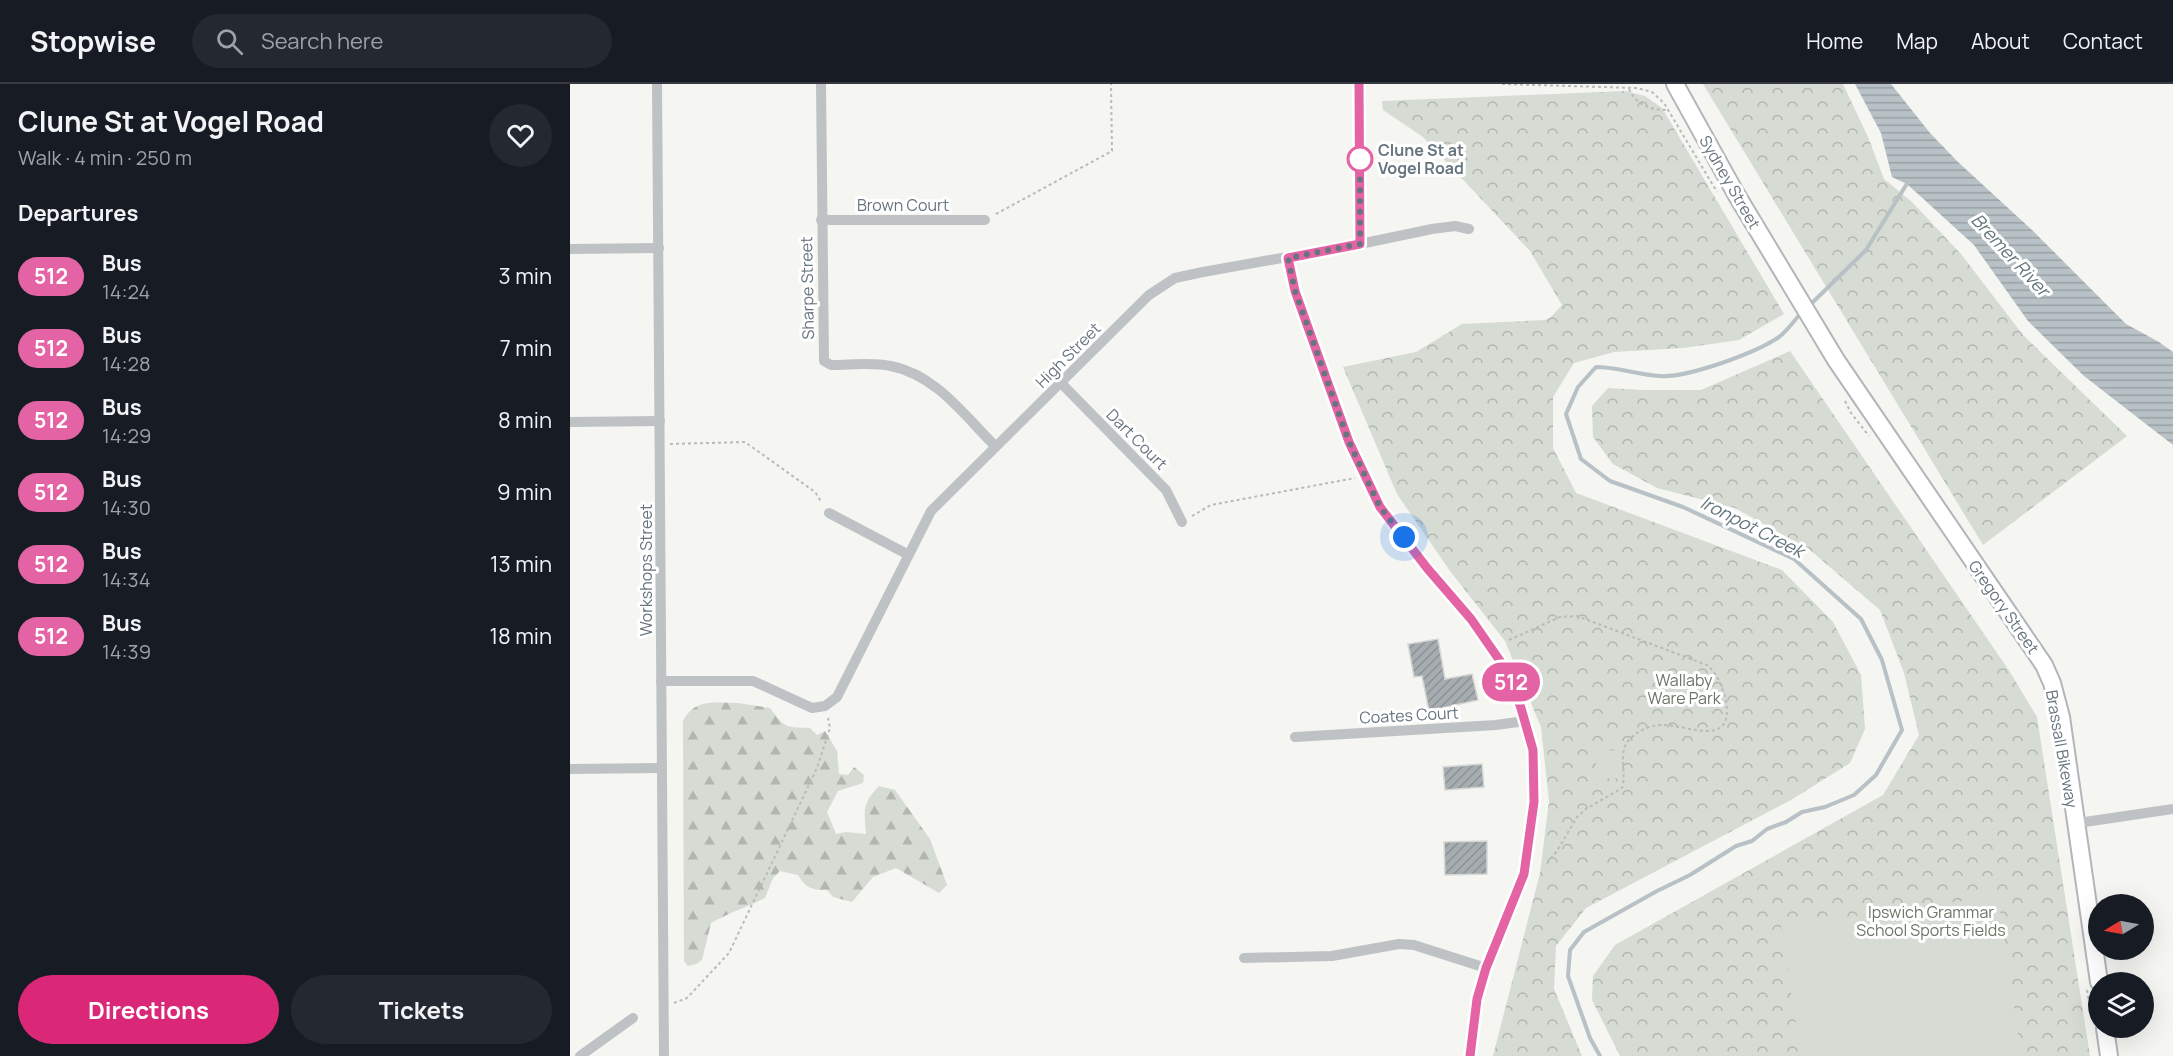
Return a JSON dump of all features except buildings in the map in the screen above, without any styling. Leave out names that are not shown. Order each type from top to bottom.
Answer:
[{"type":"main road","name":"Sydney Street","points":[[1675,84],[1786,279]]},
{"type":"main road","name":"Gregory Street","points":[[1786,279],[1836,360],[2044,665],[2052,682],[2061,717],[2078,823],[2092,972]]},
{"type":"main road","points":[[2103,1038],[2109,1056]]},
{"type":"street","name":"Workshops Street","points":[[657,84],[664,1056]]},
{"type":"street","name":"Sharpe Street","points":[[821,84],[824,361],[831,364],[888,365],[912,371],[935,385],[994,446]]},
{"type":"street","points":[[1359,84],[1360,244]]},
{"type":"street","name":"Brown Court","points":[[821,220],[985,220]]},
{"type":"street","name":"High Street","points":[[825,706],[837,697],[931,511],[994,446],[1149,295],[1174,278],[1432,229],[1455,226],[1469,230]]},
{"type":"street","points":[[570,249],[659,248]]},
{"type":"street","points":[[1288,258],[1295,291],[1349,442],[1380,507],[1427,568],[1471,619],[1507,671],[1533,750],[1534,802],[1524,874],[1486,968],[1477,999],[1470,1056]]},
{"type":"street","name":"Dart Court","points":[[1060,383],[1166,490],[1182,522]]},
{"type":"street","points":[[570,422],[660,421]]},
{"type":"street","points":[[829,513],[908,554]]},
{"type":"street","points":[[662,681],[753,681],[812,708],[825,706]]},
{"type":"street","name":"Coates Court","points":[[1294,736],[1496,725],[1525,721]]},
{"type":"street","points":[[570,769],[662,768]]},
{"type":"street","points":[[2078,823],[2173,809]]},
{"type":"street","points":[[1244,958],[1332,956],[1399,944],[1414,945],[1486,968]]},
{"type":"street","points":[[580,1056],[633,1018]]},
{"type":"path","points":[[985,220],[1112,151],[1111,84]]},
{"type":"path","points":[[1502,84],[1629,88],[1646,89],[1652,92],[1668,110],[1720,197]]},
{"type":"path","points":[[1629,88],[1631,94],[1648,108],[1668,110]]},
{"type":"path","points":[[1843,396],[1851,413],[1870,438]]},
{"type":"path","points":[[660,444],[745,442],[815,492],[829,513]]},
{"type":"path","points":[[1182,522],[1210,505],[1344,481],[1365,475]]},
{"type":"path","points":[[1509,640],[1560,617],[1576,616],[1707,665],[1715,672],[1723,690],[1726,705],[1726,721],[1718,729],[1703,731],[1674,726],[1652,726],[1630,738],[1624,751],[1622,788],[1586,809],[1577,817],[1557,851],[1545,866]]},
{"type":"path","points":[[664,1006],[687,998],[729,953],[817,768],[830,728],[825,706]]},
{"type":"green space","points":[[1703,84],[1843,84],[1868,137],[1884,179],[1912,202],[1961,254],[2023,335],[2127,436],[1983,545]]},
{"type":"green space","name":"Wallaby Ware Park","points":[[1625,91],[1645,96],[1662,108],[1784,314],[1739,340],[1683,348],[1614,352],[1574,363],[1553,397],[1553,448],[1576,493],[1782,570],[1833,622],[1861,675],[1865,729],[1850,763],[1791,800],[1586,908],[1556,946],[1554,989],[1582,1056],[1493,1056],[1540,873],[1549,801],[1541,727],[1505,641],[1450,571],[1397,494],[1343,367],[1416,352],[1462,324],[1545,320],[1562,305],[1530,251],[1423,137],[1383,110],[1382,101]]},
{"type":"green space","name":"Ipswich Grammar School Sports Fields","points":[[1790,351],[2010,672],[2037,717],[2090,1056],[1620,1056],[1592,1000],[1593,976],[1615,945],[1883,795],[1919,735],[1904,673],[1880,610],[1810,550],[1735,508],[1657,488],[1613,464],[1593,437],[1592,406],[1608,388],[1701,390]]},
{"type":"green space","points":[[706,703],[738,703],[770,708],[787,726],[810,728],[817,735],[825,731],[837,751],[839,774],[848,775],[854,767],[864,775],[863,783],[838,791],[827,812],[836,834],[846,832],[866,834],[865,808],[870,798],[879,786],[895,790],[930,839],[947,885],[939,893],[896,868],[873,877],[852,902],[833,897],[827,890],[810,887],[798,875],[780,871],[773,878],[765,898],[711,923],[702,960],[688,966],[684,961],[683,721],[693,708]]},
{"type":"green space","points":[[1620,750],[1621,778],[1596,779],[1596,751]]},
{"type":"green space","points":[[1998,896],[2021,1056],[1801,1056],[1781,926]]},
{"type":"water","name":"Bremer River","points":[[1855,84],[1891,84],[1930,133],[1958,162],[2032,230],[2126,324],[2173,352],[2173,445],[2084,376],[2028,321],[1974,245],[1907,184],[1892,177],[1881,133]]},
{"type":"waterway","name":"Ironpot Creek","points":[[1809,306],[1866,250],[1908,182]]},
{"type":"waterway","name":"Ironpot Creek","points":[[1600,1056],[1590,1038],[1568,976],[1570,950],[1584,932],[1690,875],[1736,846],[1752,841],[1767,829],[1786,822],[1802,812],[1825,807],[1854,795],[1876,775],[1902,730],[1882,660],[1861,619],[1794,559],[1683,507],[1610,481],[1581,459],[1566,414],[1578,387],[1596,367],[1660,376],[1672,376],[1703,369],[1738,357],[1768,343],[1782,335],[1801,313]]},
{"type":"bus line","name":"512","points":[[1359,84],[1360,244],[1288,258],[1295,291],[1349,442],[1380,507],[1427,568],[1471,619],[1507,671],[1533,750],[1534,802],[1524,874],[1486,968],[1477,999],[1470,1056]]},
{"type":"place","name":"Clune St at Vogel Road","points":[[1360,159]]},
{"type":"route","points":[[1360,159],[1360,153],[1360,244],[1288,258],[1295,291],[1349,442],[1380,507],[1404,537]]}]
